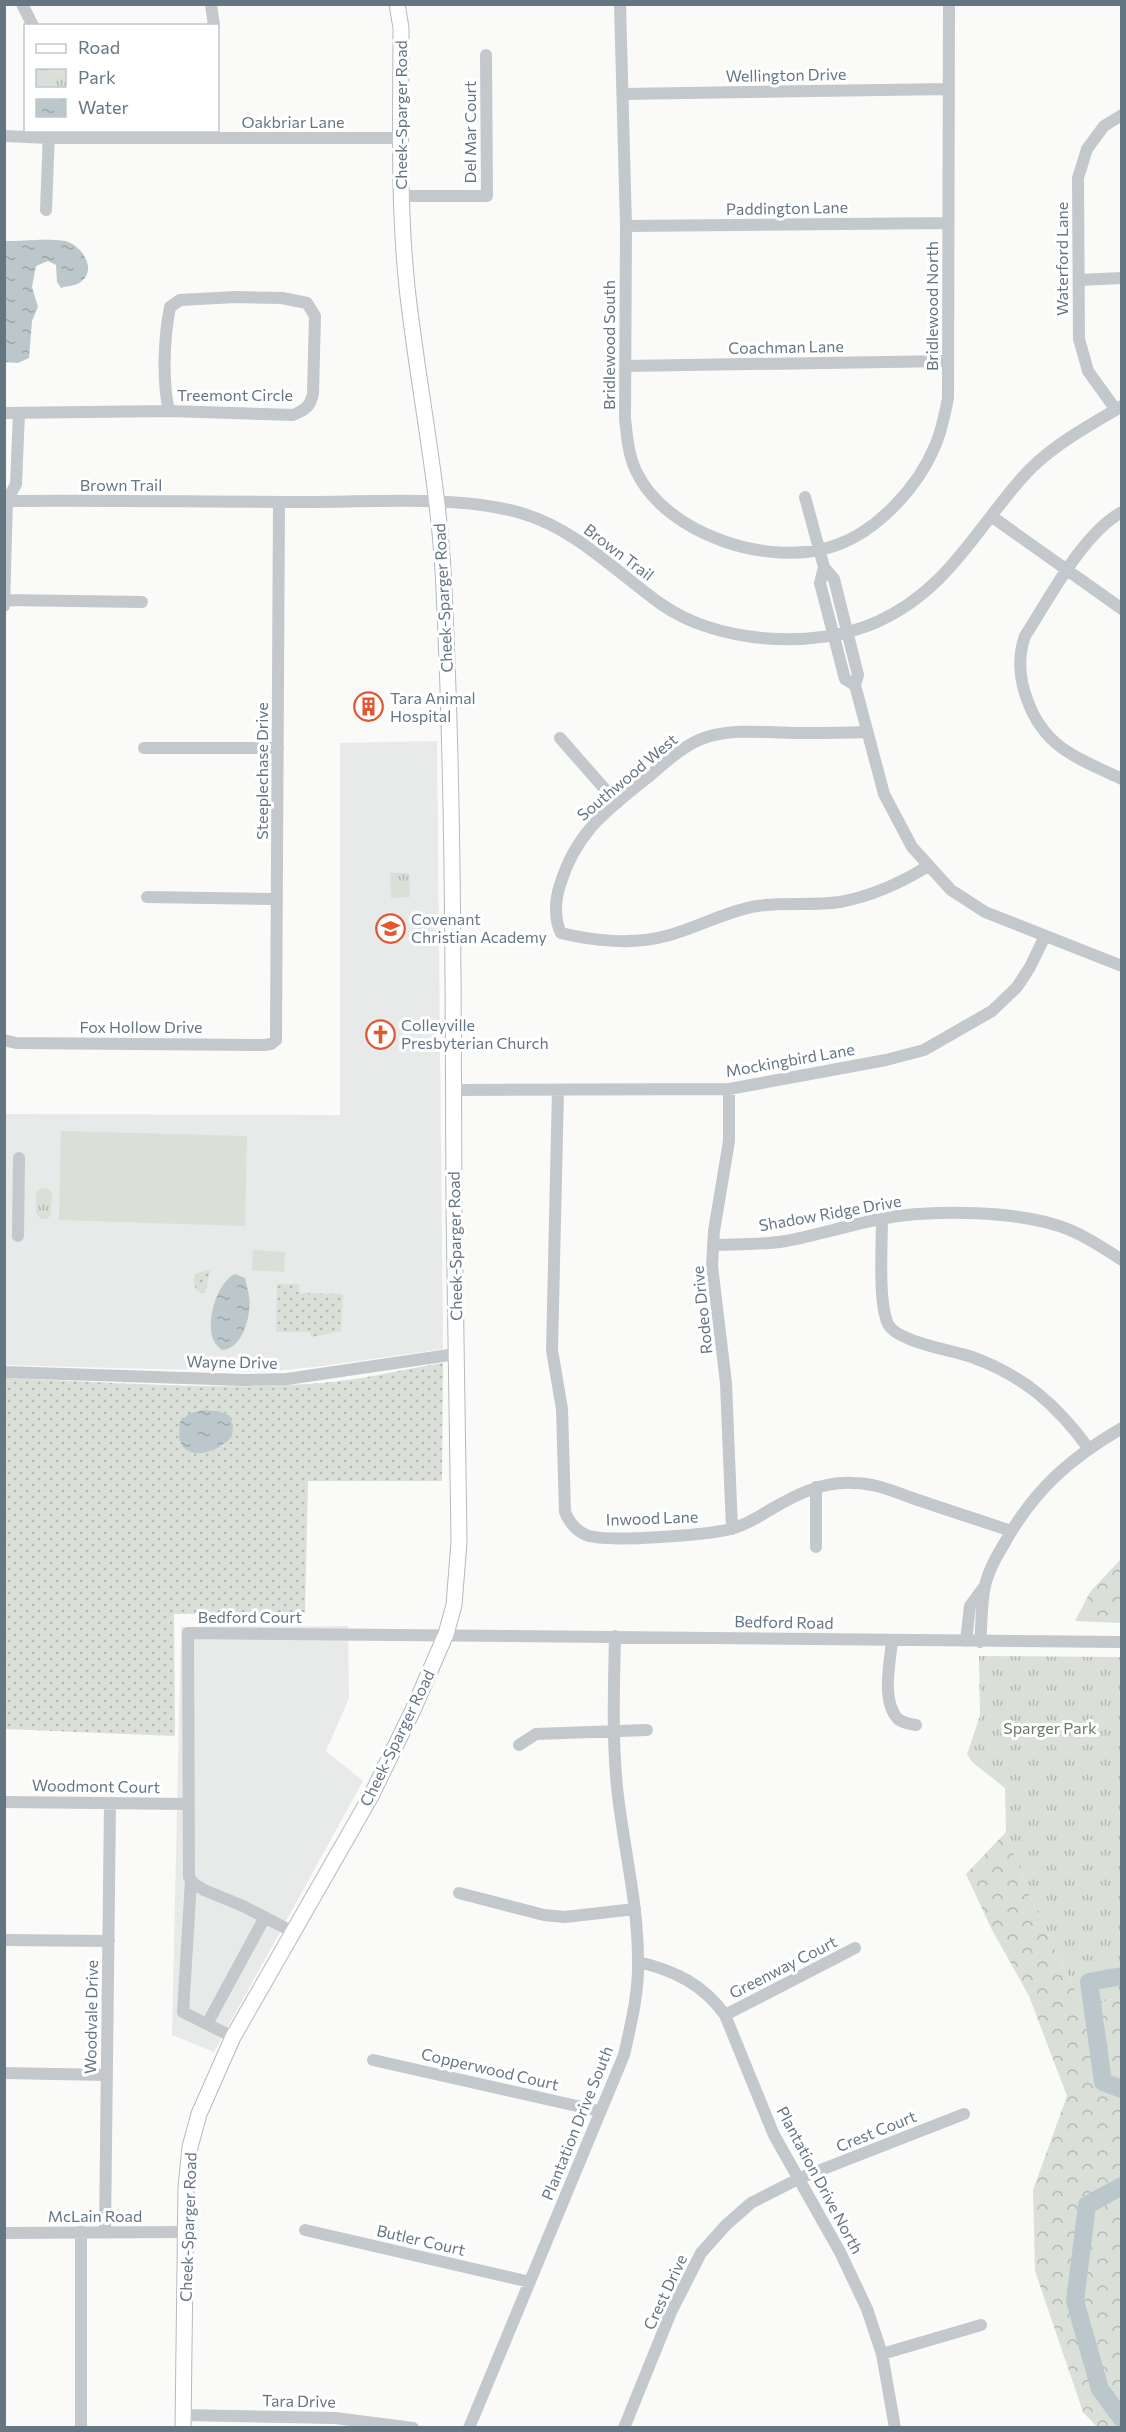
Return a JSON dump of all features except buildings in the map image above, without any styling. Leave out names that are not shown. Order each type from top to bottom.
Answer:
[{"type":"main road","name":"Cheek-Sparger Road","points":[[183,2421],[186,2188],[190,2147],[199,2114],[233,2037],[371,1796],[446,1634],[454,1605],[459,1542],[451,763],[444,589],[437,503],[407,284],[401,196],[401,28],[397,4]]},
{"type":"street","points":[[22,4],[32,24]]},
{"type":"street","points":[[212,4],[214,24]]},
{"type":"street","name":"Bridlewood South","points":[[620,4],[626,226],[625,418],[627,445],[637,472],[656,499],[700,531],[723,543],[775,553],[820,550]]},
{"type":"street","name":"Bridlewood North","points":[[820,550],[850,540],[890,509],[922,469],[942,429],[948,398],[949,4]]},
{"type":"street","name":"Del Mar Court","points":[[401,196],[487,196],[486,55]]},
{"type":"street","name":"Wellington Drive","points":[[623,94],[949,89]]},
{"type":"street","name":"Waterford Lane","points":[[1119,408],[1088,371],[1079,339],[1078,178],[1087,149],[1104,126],[1122,115]]},
{"type":"street","points":[[46,210],[49,134]]},
{"type":"street","name":"Oakbriar Lane","points":[[4,136],[49,134],[401,138]]},
{"type":"street","name":"Paddington Lane","points":[[626,226],[948,223]]},
{"type":"street","points":[[1079,280],[1122,278]]},
{"type":"street","name":"Treemont Circle","points":[[4,413],[169,411],[293,415],[302,412],[311,404],[313,393],[315,316],[307,303],[282,298],[202,298],[180,300],[170,307],[166,324],[165,386],[169,411]]},
{"type":"street","name":"Coachman Lane","points":[[625,366],[948,361]]},
{"type":"street","name":"Brown Trail","points":[[5,500],[437,503],[491,506],[537,519],[588,547],[664,606],[706,625],[743,636],[770,639],[807,638],[832,635],[874,623],[922,597],[955,562],[1022,477],[1069,439],[1119,408]]},
{"type":"street","points":[[4,606],[5,500],[16,484],[18,413]]},
{"type":"street","points":[[805,497],[824,567],[820,584],[832,635],[845,679],[855,685]]},
{"type":"street","name":"Steeplechase Drive","points":[[276,1040],[279,502]]},
{"type":"street","points":[[1122,512],[1112,518],[1088,542],[1024,636],[1021,645],[1021,681],[1029,708],[1047,736],[1080,759],[1122,779]]},
{"type":"street","points":[[992,516],[1067,572],[1122,609]]},
{"type":"street","points":[[824,567],[834,579],[858,675],[855,685],[866,732],[884,794],[901,830],[928,866],[965,901],[985,912],[1122,966]]},
{"type":"street","points":[[4,600],[142,602]]},
{"type":"street","name":"Southwood West","points":[[866,732],[752,731],[721,734],[705,738],[676,754],[595,822],[572,852],[558,890],[557,925],[561,933],[575,937],[617,940],[664,937],[757,906],[838,902],[860,897],[904,881],[928,866]]},
{"type":"street","points":[[560,738],[616,803]]},
{"type":"street","points":[[144,748],[278,748]]},
{"type":"street","points":[[147,897],[278,899]]},
{"type":"street","name":"Mockingbird Lane","points":[[454,1090],[729,1089],[886,1060],[924,1050],[992,1011],[1017,987],[1045,936]]},
{"type":"street","name":"Fox Hollow Drive","points":[[4,1041],[16,1043],[271,1044],[276,1040]]},
{"type":"street","name":"Rodeo Drive","points":[[729,1089],[729,1141],[713,1245],[712,1266],[726,1383],[732,1528]]},
{"type":"street","name":"Inwood Lane","points":[[558,1090],[552,1350],[562,1409],[565,1512],[577,1530],[588,1536],[686,1536],[732,1528],[748,1523],[794,1495],[816,1487],[842,1483],[866,1484],[1011,1531]]},
{"type":"street","points":[[18,1236],[19,1158]]},
{"type":"street","name":"Shadow Ridge Drive","points":[[713,1245],[785,1241],[882,1218],[953,1214],[1032,1219],[1070,1230],[1122,1260]]},
{"type":"street","points":[[882,1218],[883,1300],[889,1327],[906,1337],[970,1356],[1022,1382],[1068,1420],[1089,1449]]},
{"type":"street","name":"Wayne Drive","points":[[4,1372],[244,1380],[287,1379],[456,1354]]},
{"type":"street","points":[[966,1641],[970,1605],[984,1587],[1011,1531],[1033,1498],[1089,1449],[1122,1428]]},
{"type":"street","points":[[816,1487],[816,1547]]},
{"type":"street","points":[[980,1641],[984,1587]]},
{"type":"street","name":"Bedford Court","points":[[188,1804],[188,1633],[446,1634]]},
{"type":"street","name":"Bedford Road","points":[[446,1634],[1122,1642]]},
{"type":"street","name":"Plantation Drive South","points":[[468,2427],[624,2055],[636,2000],[639,1962],[635,1909],[617,1790],[613,1731],[615,1636]]},
{"type":"street","points":[[892,1641],[888,1691],[891,1710],[900,1721],[916,1725]]},
{"type":"street","points":[[519,1745],[536,1734],[647,1730]]},
{"type":"street","name":"Woodmont Court","points":[[4,1802],[188,1804]]},
{"type":"street","name":"Woodvale Drive","points":[[105,2232],[110,1803]]},
{"type":"street","points":[[188,1804],[188,1861],[191,1880],[183,2012],[233,2037]]},
{"type":"street","points":[[191,1880],[204,1890],[293,1932]]},
{"type":"street","points":[[459,1893],[544,1915],[565,1917],[635,1909]]},
{"type":"street","points":[[207,2024],[265,1917]]},
{"type":"street","points":[[4,1940],[109,1941]]},
{"type":"street","name":"Greenway Court","points":[[725,2015],[855,1948]]},
{"type":"street","name":"Plantation Drive North","points":[[639,1962],[666,1969],[687,1979],[716,2002],[725,2015],[774,2135],[840,2252],[876,2332],[895,2427]]},
{"type":"street","name":"Copperwood Court","points":[[373,2060],[599,2111]]},
{"type":"street","points":[[4,2073],[107,2075]]},
{"type":"street","name":"Crest Court","points":[[800,2178],[964,2114]]},
{"type":"street","name":"Crest Drive","points":[[624,2427],[671,2312],[701,2253],[726,2225],[751,2203],[800,2178]]},
{"type":"street","name":"Butler Court","points":[[305,2230],[530,2282]]},
{"type":"street","points":[[81,2232],[81,2427]]},
{"type":"street","name":"McLain Road","points":[[4,2233],[186,2232]]},
{"type":"street","points":[[882,2354],[981,2325]]},
{"type":"street","name":"Tara Drive","points":[[183,2421],[335,2418],[413,2427]]},
{"type":"shaded area","name":"Covenant Christian Academy","points":[[437,741],[443,1349],[262,1372],[5,1365],[5,1114],[340,1115],[340,743]]},
{"type":"shaded area","points":[[348,1626],[349,1698],[326,1751],[363,1781],[214,2052],[172,2035],[181,1627]]},
{"type":"green space","points":[[390,873],[409,873],[410,897],[391,898]]},
{"type":"green space","points":[[61,1131],[247,1136],[245,1226],[59,1220]]},
{"type":"green space","points":[[42,1188],[52,1193],[51,1215],[47,1219],[41,1219],[36,1213],[36,1192]]},
{"type":"green space","points":[[253,1250],[285,1252],[284,1272],[252,1270]]},
{"type":"green space","points":[[210,1271],[205,1294],[196,1290],[193,1280],[197,1273]]},
{"type":"green space","points":[[277,1284],[299,1284],[300,1293],[343,1294],[341,1331],[312,1337],[309,1332],[276,1332]]},
{"type":"green space","points":[[443,1363],[442,1481],[308,1481],[305,1613],[174,1614],[175,1736],[5,1729],[5,1378],[163,1385],[282,1385],[352,1379]],"holes":[[[203,1410],[218,1411],[229,1415],[233,1425],[224,1445],[204,1452],[189,1451],[190,1413]]]},
{"type":"green space","points":[[1121,1559],[1121,1623],[1075,1621],[1090,1592]]},
{"type":"green space","name":"Sparger Park","points":[[979,1656],[1121,1657],[1121,1996],[1084,2009],[1030,1897],[1006,1832],[1005,1788],[972,1762],[967,1754],[980,1716]]},
{"type":"green space","points":[[1006,1832],[1030,1897],[1084,2009],[1121,1996],[1121,2427],[1097,2427],[1083,2412],[1035,2271],[1033,2190],[1067,2096],[1029,1996],[991,1928],[966,1874]]},
{"type":"water","points":[[5,241],[65,241],[71,243],[82,253],[88,265],[85,278],[75,285],[61,288],[57,282],[56,265],[48,261],[36,266],[32,287],[38,307],[32,321],[29,358],[18,363],[5,362]]},
{"type":"water","points":[[235,1274],[245,1278],[250,1303],[249,1312],[241,1337],[236,1344],[222,1350],[213,1339],[212,1313],[218,1293],[229,1278]]},
{"type":"water","points":[[203,1410],[218,1411],[229,1415],[233,1425],[232,1436],[223,1445],[202,1453],[195,1453],[181,1444],[180,1422],[190,1413]]},
{"type":"waterway","points":[[1122,1976],[1089,1982],[1103,2082],[1122,2089]]},
{"type":"waterway","points":[[1122,2186],[1087,2205],[1075,2301],[1100,2389],[1122,2419]]},
{"type":"place","name":"Tara Animal Hospital","points":[[369,707]]},
{"type":"place","name":"Covenant Christian Academy","points":[[390,928]]},
{"type":"place","name":"Colleyville Presbyterian Church","points":[[380,1034]]}]
